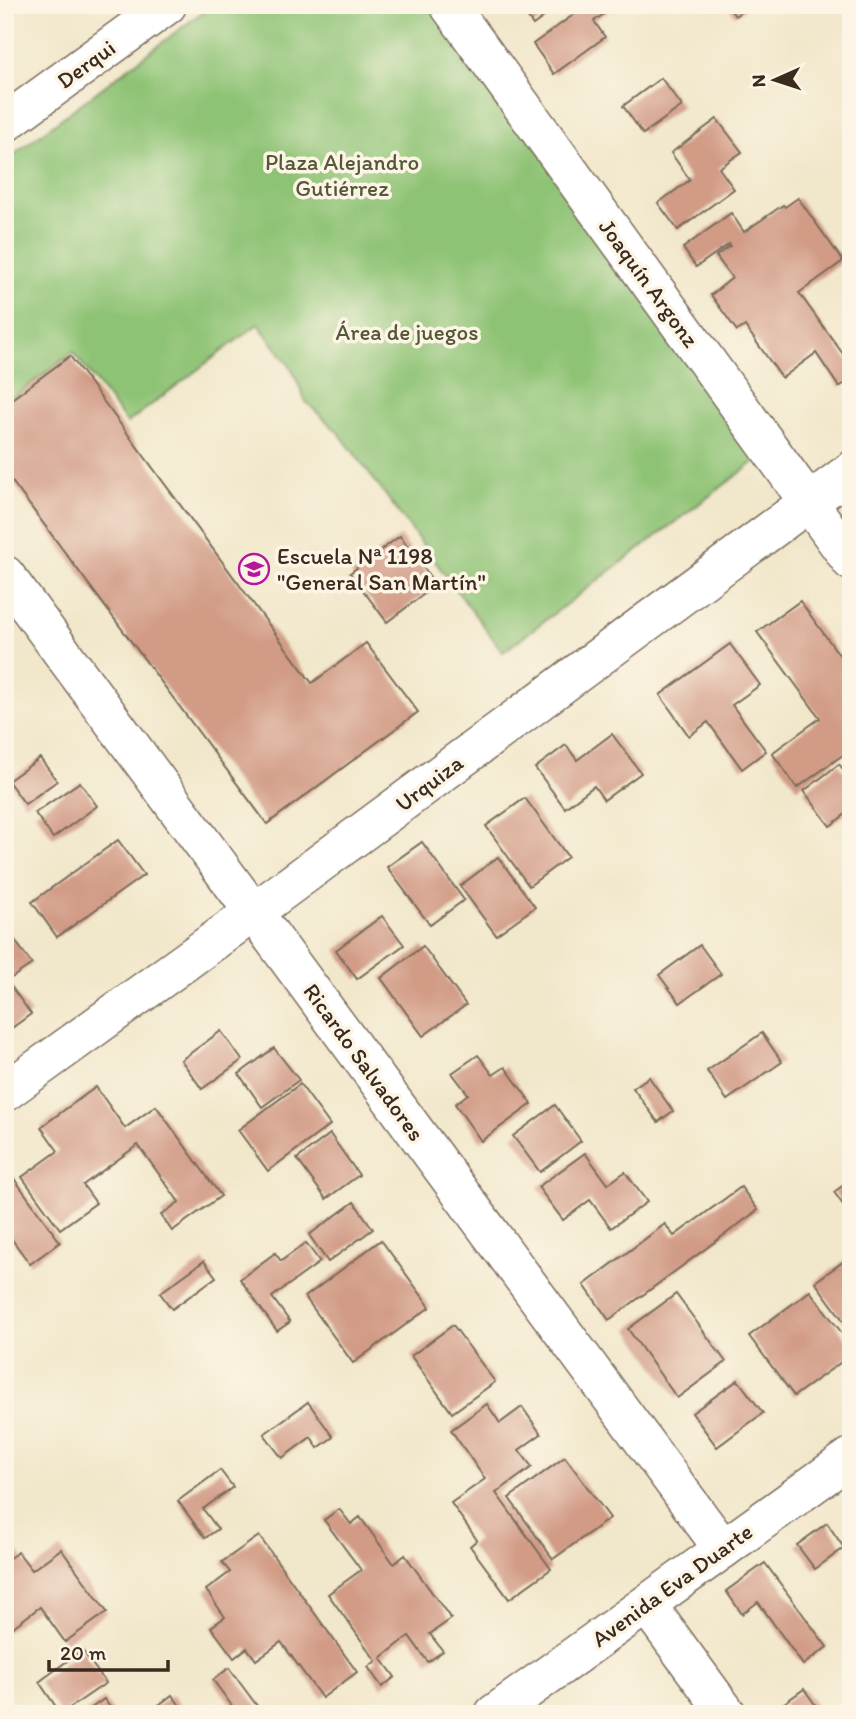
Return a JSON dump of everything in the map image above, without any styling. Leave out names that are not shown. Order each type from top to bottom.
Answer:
[{"type":"street","name":"Derqui","points":[[5,123],[167,5]]},
{"type":"street","name":"Joaquín Argonz","points":[[449,5],[851,561]]},
{"type":"street","name":"Urquiza","points":[[5,1092],[254,912],[851,471]]},
{"type":"street","name":"Ricardo Salvadores","points":[[5,575],[723,1549]]},
{"type":"street","name":"Avenida Eva Duarte","points":[[494,1714],[851,1457]]},
{"type":"street","points":[[647,1605],[727,1714]]},
{"type":"green space","name":"Plaza Alejandro Gutiérrez","points":[[212,5],[430,5],[765,454],[503,652],[339,433],[306,402],[292,369],[258,324],[127,423],[73,352],[5,403],[5,161]]},
{"type":"building","points":[[519,5],[560,5],[533,25]]},
{"type":"building","points":[[587,5],[617,5],[594,21],[605,37],[554,74],[533,44]]},
{"type":"building","points":[[727,5],[750,5],[735,16]]},
{"type":"building","points":[[661,78],[682,106],[643,134],[623,106]]},
{"type":"building","points":[[717,119],[742,152],[719,168],[734,189],[678,230],[658,203],[690,180],[671,153]]},
{"type":"building","points":[[798,198],[843,261],[799,293],[851,365],[851,379],[839,387],[816,353],[782,378],[745,326],[737,331],[711,295],[732,278],[716,256],[730,246],[729,244],[696,267],[683,248],[731,213],[744,232]]},
{"type":"building","points":[[70,356],[312,683],[366,643],[418,712],[267,824],[5,472],[5,404]]},
{"type":"building","points":[[400,536],[436,585],[387,622],[350,573]]},
{"type":"building","points":[[800,601],[851,671],[851,749],[797,788],[772,753],[820,718],[757,632]]},
{"type":"building","points":[[730,644],[760,685],[732,705],[766,751],[742,769],[708,722],[689,736],[660,695]]},
{"type":"building","points":[[612,734],[641,773],[604,800],[594,786],[565,808],[535,768],[566,745],[577,760]]},
{"type":"building","points":[[40,758],[57,781],[25,804],[8,781]]},
{"type":"building","points":[[839,764],[851,780],[851,810],[830,826],[804,791]]},
{"type":"building","points":[[80,782],[97,806],[53,838],[35,813]]},
{"type":"building","points":[[525,798],[568,857],[529,886],[486,826]]},
{"type":"building","points":[[118,840],[144,875],[57,937],[32,902]]},
{"type":"building","points":[[422,842],[464,900],[430,925],[387,867]]},
{"type":"building","points":[[498,857],[535,907],[496,935],[460,886]]},
{"type":"building","points":[[382,916],[404,945],[357,979],[336,950]]},
{"type":"building","points":[[11,935],[32,964],[7,981],[31,1014],[5,1033],[5,939]]},
{"type":"building","points":[[700,945],[721,974],[680,1003],[659,975]]},
{"type":"building","points":[[423,946],[466,1005],[423,1036],[381,978]]},
{"type":"building","points":[[221,1031],[242,1060],[202,1089],[181,1060]]},
{"type":"building","points":[[762,1033],[782,1062],[727,1100],[707,1071]]},
{"type":"building","points":[[274,1048],[299,1080],[262,1107],[239,1074]]},
{"type":"building","points":[[478,1055],[493,1075],[505,1067],[532,1104],[481,1141],[455,1104],[468,1094],[452,1073]]},
{"type":"building","points":[[649,1077],[673,1111],[658,1122],[633,1088]]},
{"type":"building","points":[[300,1084],[330,1125],[268,1171],[238,1130]]},
{"type":"building","points":[[96,1087],[125,1128],[156,1106],[221,1196],[172,1231],[161,1215],[179,1202],[138,1145],[83,1185],[96,1203],[60,1229],[22,1177],[58,1151],[41,1127]]},
{"type":"building","points":[[555,1105],[581,1141],[540,1172],[513,1136]]},
{"type":"building","points":[[330,1134],[359,1175],[326,1199],[297,1159]]},
{"type":"building","points":[[585,1153],[608,1184],[625,1172],[647,1202],[611,1228],[590,1200],[563,1220],[538,1187]]},
{"type":"building","points":[[5,1166],[60,1242],[30,1264],[5,1230]]},
{"type":"building","points":[[851,1180],[851,1216],[834,1192]]},
{"type":"building","points":[[741,1187],[758,1210],[609,1320],[584,1285],[665,1224],[674,1236]]},
{"type":"building","points":[[354,1202],[373,1229],[328,1262],[309,1235]]},
{"type":"building","points":[[381,1240],[430,1307],[353,1363],[305,1297]]},
{"type":"building","points":[[306,1243],[320,1262],[272,1297],[290,1322],[277,1331],[240,1279],[275,1253],[281,1261]]},
{"type":"building","points":[[851,1256],[851,1331],[815,1282]]},
{"type":"building","points":[[204,1261],[216,1277],[172,1309],[160,1293]]},
{"type":"building","points":[[810,1291],[851,1345],[851,1355],[794,1396],[749,1336]]},
{"type":"building","points":[[676,1294],[726,1362],[677,1398],[628,1329]]},
{"type":"building","points":[[453,1325],[495,1382],[452,1413],[411,1356]]},
{"type":"building","points":[[738,1380],[763,1413],[717,1447],[692,1413]]},
{"type":"building","points":[[308,1402],[333,1437],[318,1448],[311,1437],[282,1458],[264,1434]]},
{"type":"building","points":[[487,1404],[500,1423],[522,1407],[541,1434],[519,1450],[532,1467],[496,1493],[551,1569],[509,1599],[470,1546],[477,1540],[451,1503],[485,1479],[451,1430]]},
{"type":"building","points":[[565,1457],[610,1518],[553,1559],[509,1498]]},
{"type":"building","points":[[220,1470],[233,1487],[203,1509],[218,1529],[205,1538],[178,1501]]},
{"type":"building","points":[[339,1509],[351,1524],[360,1517],[394,1564],[405,1555],[451,1619],[430,1634],[443,1651],[428,1662],[409,1636],[381,1658],[395,1677],[382,1687],[368,1667],[376,1661],[328,1594],[361,1570],[324,1520]]},
{"type":"building","points":[[827,1523],[844,1548],[815,1569],[797,1545]]},
{"type":"building","points":[[259,1536],[357,1672],[322,1698],[281,1642],[256,1660],[247,1648],[234,1658],[211,1627],[225,1617],[206,1590],[230,1572],[222,1562]]},
{"type":"building","points":[[61,1549],[107,1612],[65,1642],[40,1607],[5,1633],[5,1561],[18,1552],[32,1570]]},
{"type":"building","points":[[765,1563],[827,1647],[803,1665],[758,1602],[742,1614],[726,1591]]},
{"type":"building","points":[[82,1650],[106,1683],[61,1714],[39,1682]]},
{"type":"building","points":[[229,1668],[263,1714],[238,1714],[213,1680]]},
{"type":"building","points":[[804,1689],[817,1707],[808,1714],[791,1714],[783,1704]]},
{"type":"building","points":[[172,1695],[184,1711],[181,1714],[147,1714]]},
{"type":"building","points":[[104,1699],[115,1714],[83,1714]]},
{"type":"place","name":"Escuela Nª 1198 \"General San Martín\"","points":[[254,569]]},
{"type":"park label","name":"Área de juegos","points":[[407,332]]}]
